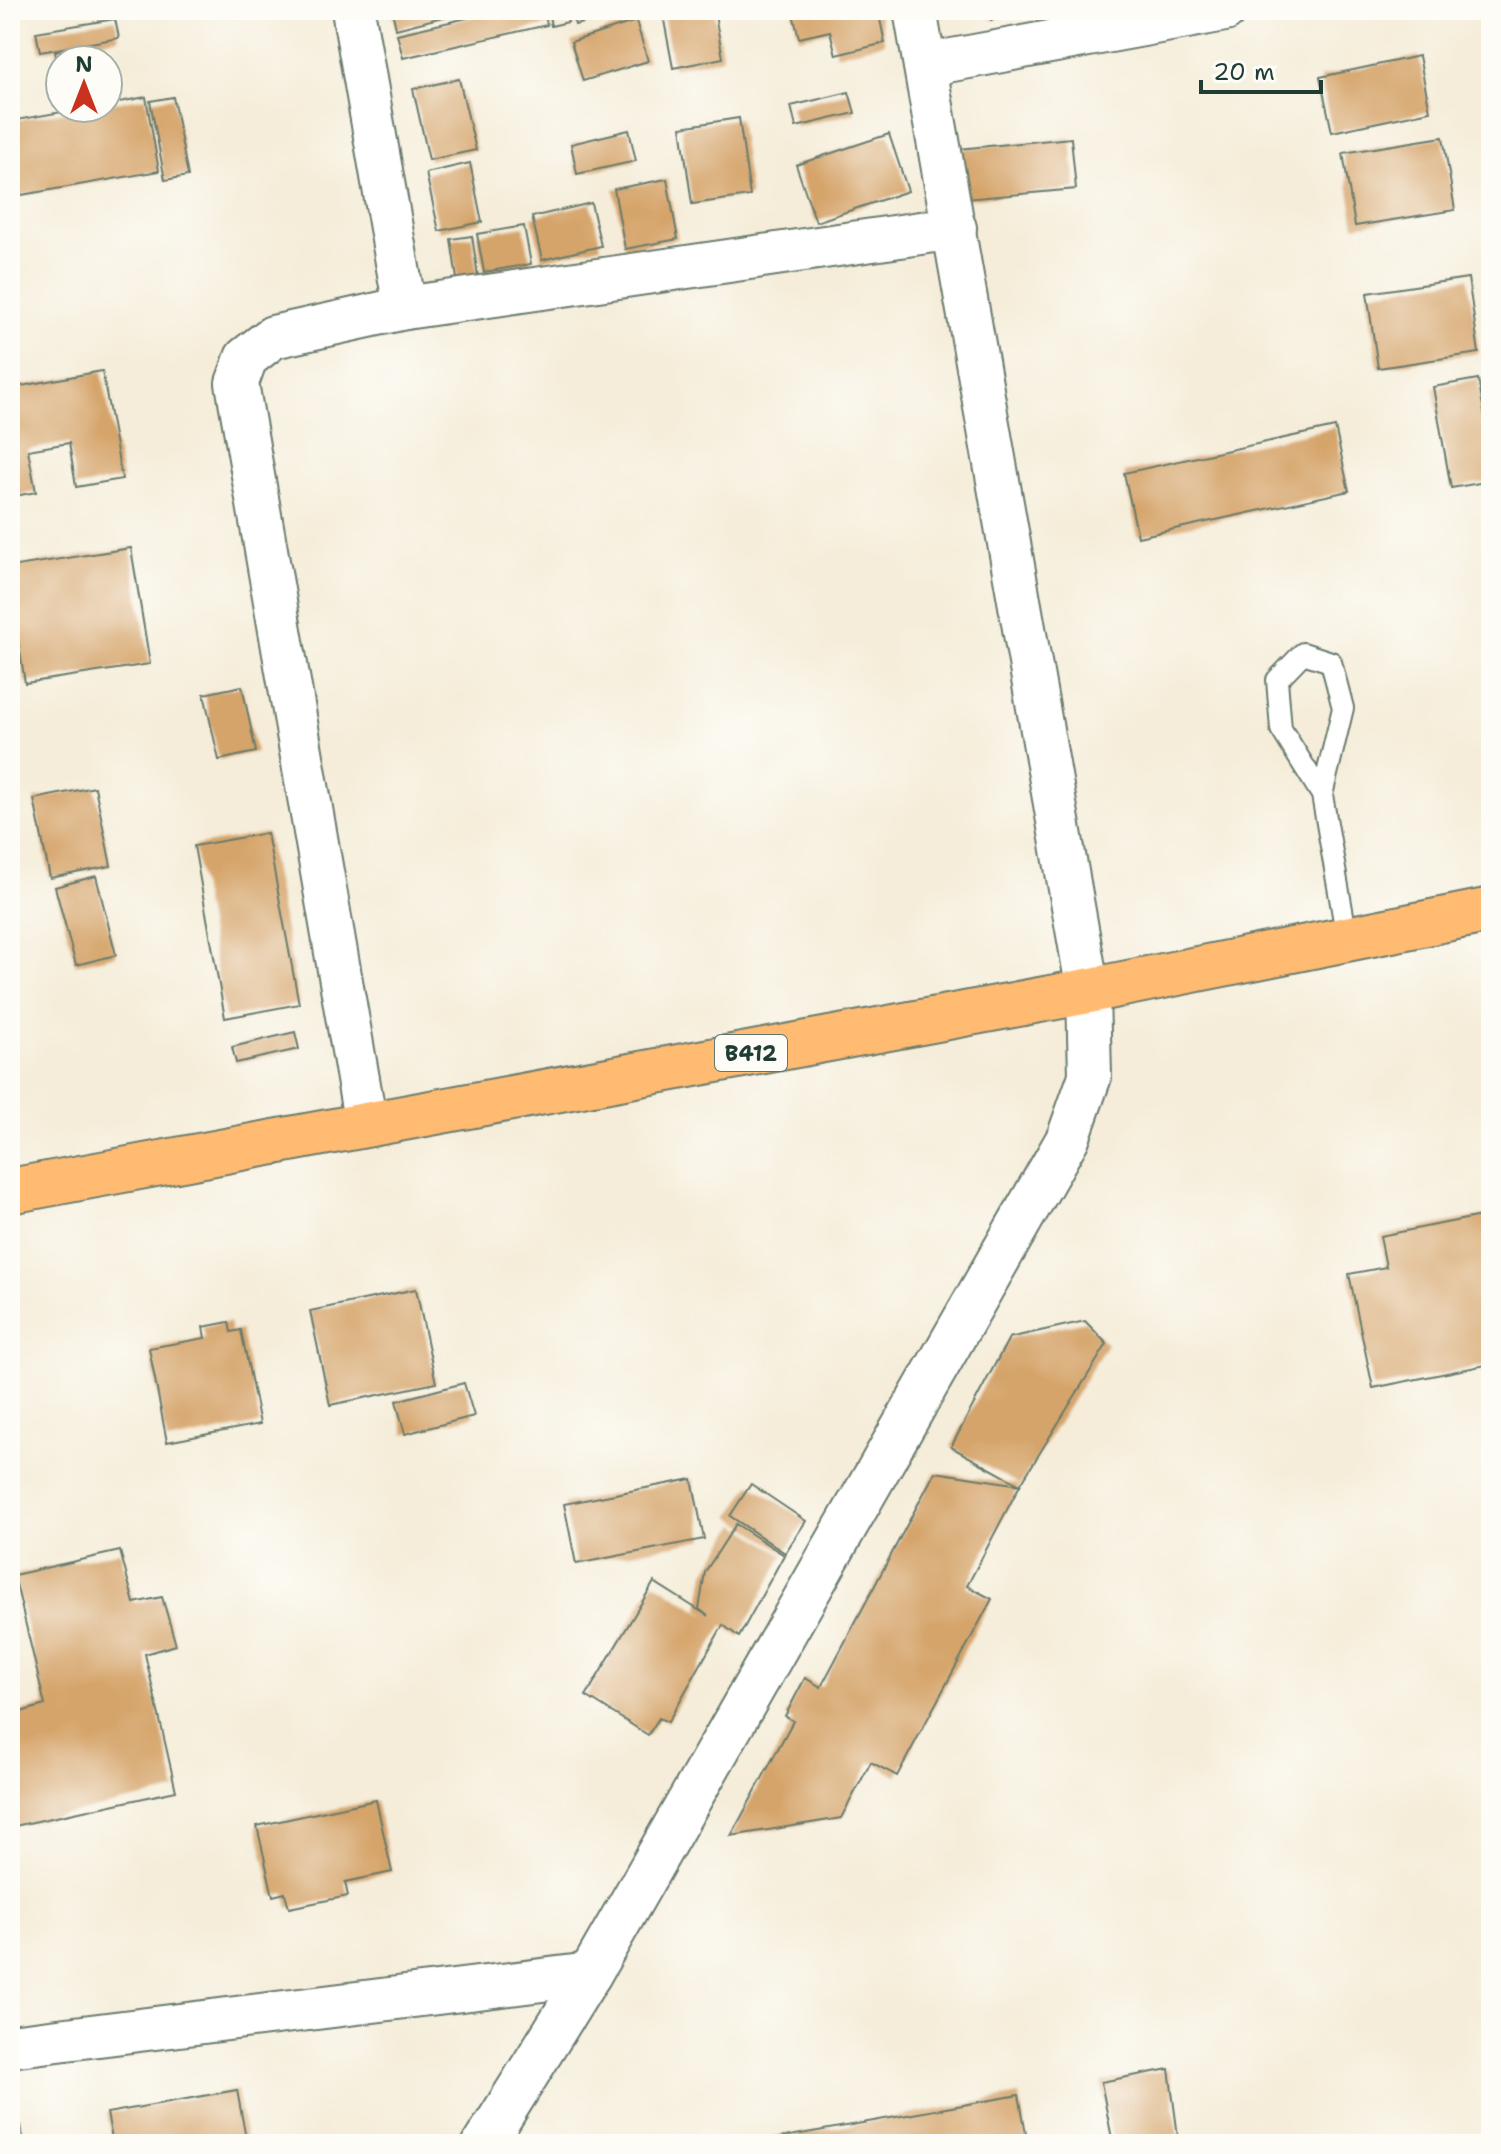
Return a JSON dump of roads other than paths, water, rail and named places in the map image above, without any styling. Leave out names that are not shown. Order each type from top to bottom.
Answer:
[{"type":"main road","name":"B412","points":[[10,1191],[1088,991],[1491,910]]},
{"type":"street","points":[[353,10],[405,308]]},
{"type":"street","points":[[484,2144],[590,1974],[1068,1138],[1090,1076],[1088,991],[915,10]]},
{"type":"street","points":[[925,65],[1225,10]]},
{"type":"street","points":[[366,1125],[237,383],[246,358],[273,337],[405,308],[955,228]]},
{"type":"street","points":[[10,2046],[590,1974]]},
{"type":"lane","points":[[1322,795],[1343,708],[1331,662],[1303,653],[1277,680],[1281,729],[1322,795],[1347,938]]}]
